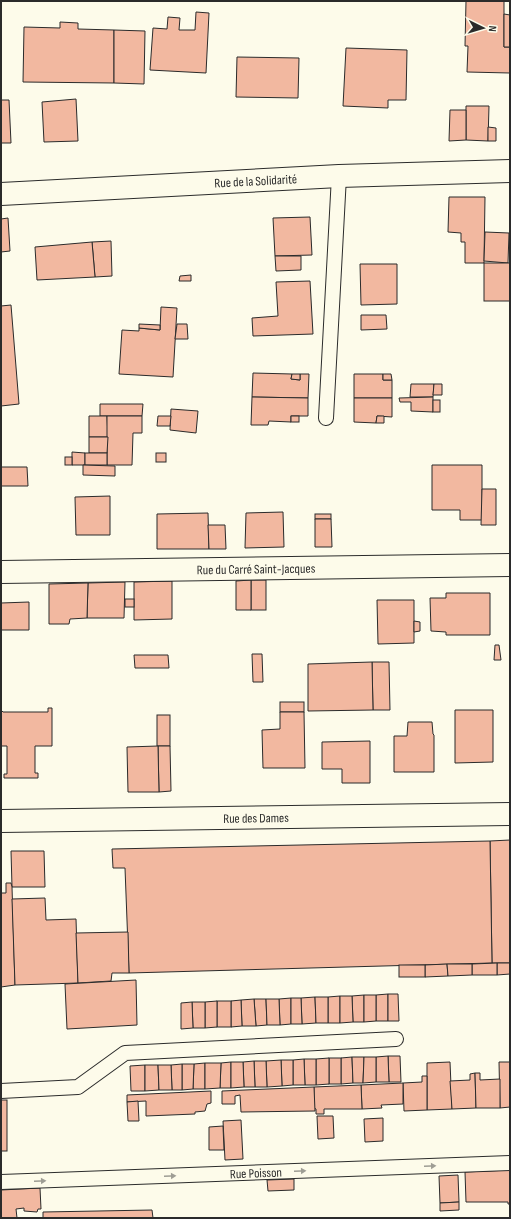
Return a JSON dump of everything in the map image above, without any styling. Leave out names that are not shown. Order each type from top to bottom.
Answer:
[{"type":"street","name":"Rue de la Solidarité","points":[[1,194],[339,176],[510,172]]},
{"type":"street","name":"Rue du Carré Saint-Jacques","points":[[1,572],[510,565]]},
{"type":"street","name":"Rue des Dames","points":[[1,821],[510,814]]},
{"type":"lane","points":[[326,418],[339,176]]},
{"type":"lane","points":[[1,1091],[78,1087],[125,1053],[396,1039]]},
{"type":"lane","name":"Rue Poisson","points":[[1,1182],[510,1163]]},
{"type":"building","points":[[466,1],[504,1],[504,47],[510,47],[510,73],[467,72],[468,46],[465,46]]},
{"type":"building","points":[[196,12],[209,13],[206,73],[150,70],[153,28],[167,29],[168,17],[180,18],[179,30],[195,30]]},
{"type":"building","points":[[504,14],[510,15],[510,47],[504,47]]},
{"type":"building","points":[[60,22],[78,23],[78,29],[114,30],[114,83],[23,82],[24,27],[60,28]]},
{"type":"building","points":[[114,30],[145,31],[144,84],[114,83]]},
{"type":"building","points":[[346,48],[407,50],[406,100],[388,100],[388,108],[343,106]]},
{"type":"building","points":[[237,57],[299,58],[298,98],[236,97]]},
{"type":"building","points":[[76,99],[78,141],[44,142],[42,102]]},
{"type":"building","points":[[1,100],[9,100],[11,143],[1,143]]},
{"type":"building","points":[[466,106],[489,106],[488,141],[466,140]]},
{"type":"building","points":[[450,110],[466,110],[466,140],[449,141]]},
{"type":"building","points":[[488,127],[496,128],[496,141],[488,141]]},
{"type":"building","points":[[449,197],[485,197],[484,263],[465,263],[465,242],[461,242],[461,233],[448,232]]},
{"type":"building","points":[[310,217],[312,255],[275,256],[273,218]]},
{"type":"building","points":[[8,218],[10,251],[1,252],[1,219]]},
{"type":"building","points":[[485,232],[509,233],[508,263],[484,261]]},
{"type":"building","points":[[111,241],[112,276],[95,277],[92,242]]},
{"type":"building","points":[[92,242],[95,277],[37,280],[35,247]]},
{"type":"building","points":[[275,256],[301,256],[301,270],[276,271]]},
{"type":"building","points":[[484,263],[510,263],[510,301],[484,301]]},
{"type":"building","points":[[360,264],[397,264],[397,304],[361,305]]},
{"type":"building","points":[[191,275],[191,281],[179,281],[180,276]]},
{"type":"building","points":[[310,281],[313,334],[253,336],[252,318],[278,316],[276,282]]},
{"type":"building","points":[[11,305],[19,404],[1,406],[1,306]]},
{"type":"building","points":[[161,307],[177,308],[173,377],[119,374],[122,330],[139,331],[139,328],[160,330]]},
{"type":"building","points":[[361,315],[386,315],[387,329],[361,330]]},
{"type":"building","points":[[139,324],[160,325],[160,330],[139,328]]},
{"type":"building","points":[[177,324],[187,324],[188,339],[175,339]]},
{"type":"building","points":[[253,373],[292,374],[291,379],[300,380],[300,374],[309,374],[308,398],[252,397]]},
{"type":"building","points":[[292,374],[300,374],[300,380],[291,379]]},
{"type":"building","points":[[354,374],[383,374],[383,380],[392,380],[392,398],[354,398]]},
{"type":"building","points":[[383,374],[391,374],[392,380],[383,380]]},
{"type":"building","points":[[411,384],[434,384],[433,397],[410,397]]},
{"type":"building","points":[[434,384],[442,384],[442,395],[433,395]]},
{"type":"building","points":[[252,397],[308,398],[308,416],[291,416],[291,422],[269,421],[268,425],[251,425]]},
{"type":"building","points":[[433,397],[433,412],[411,411],[411,402],[400,402],[399,398]]},
{"type":"building","points":[[354,398],[392,398],[392,417],[377,416],[376,423],[354,422]]},
{"type":"building","points":[[433,400],[440,400],[440,412],[433,412]]},
{"type":"building","points":[[100,404],[143,404],[142,416],[100,416]]},
{"type":"building","points":[[171,409],[198,411],[196,433],[170,430]]},
{"type":"building","points":[[89,416],[107,416],[108,437],[89,437]]},
{"type":"building","points":[[107,416],[142,416],[142,433],[133,433],[132,465],[107,465]]},
{"type":"building","points":[[158,416],[171,416],[170,426],[157,426]]},
{"type":"building","points":[[291,416],[299,416],[299,422],[291,422]]},
{"type":"building","points":[[377,416],[384,416],[384,423],[376,423]]},
{"type":"building","points":[[89,437],[108,437],[107,453],[89,453]]},
{"type":"building","points":[[72,452],[85,453],[85,465],[72,465]]},
{"type":"building","points":[[85,453],[107,453],[107,465],[85,465]]},
{"type":"building","points":[[156,453],[166,453],[166,462],[156,462]]},
{"type":"building","points":[[65,457],[72,457],[72,465],[65,465]]},
{"type":"building","points":[[83,465],[115,466],[115,476],[83,475]]},
{"type":"building","points":[[432,465],[482,465],[482,520],[460,520],[460,510],[432,510]]},
{"type":"building","points":[[1,467],[27,467],[28,486],[1,486]]},
{"type":"building","points":[[482,489],[496,489],[496,525],[481,525]]},
{"type":"building","points":[[110,496],[110,535],[76,535],[75,497]]},
{"type":"building","points":[[283,512],[284,547],[245,548],[246,513]]},
{"type":"building","points":[[208,513],[209,549],[157,549],[157,514]]},
{"type":"building","points":[[315,514],[331,514],[331,519],[315,519]]},
{"type":"building","points":[[315,519],[331,519],[332,547],[315,547]]},
{"type":"building","points":[[208,525],[225,525],[226,549],[209,549]]},
{"type":"building","points":[[251,580],[266,580],[266,610],[251,610]]},
{"type":"building","points":[[251,580],[251,610],[236,610],[236,581]]},
{"type":"building","points":[[172,581],[172,619],[134,620],[134,582]]},
{"type":"building","points":[[125,582],[124,618],[87,618],[88,583]]},
{"type":"building","points":[[88,583],[87,618],[70,619],[69,624],[49,624],[49,584]]},
{"type":"building","points":[[446,593],[490,593],[490,635],[446,635],[446,632],[431,631],[430,598],[446,598]]},
{"type":"building","points":[[125,599],[134,599],[134,607],[125,607]]},
{"type":"building","points":[[377,600],[414,600],[414,643],[378,644]]},
{"type":"building","points":[[29,602],[29,630],[1,630],[1,603]]},
{"type":"building","points":[[414,621],[420,622],[420,631],[414,632]]},
{"type":"building","points":[[495,645],[499,645],[501,660],[494,660]]},
{"type":"building","points":[[252,654],[262,654],[263,682],[253,682]]},
{"type":"building","points":[[134,655],[168,655],[169,668],[135,668]]},
{"type":"building","points":[[372,662],[389,662],[390,710],[373,710]]},
{"type":"building","points":[[372,662],[373,710],[308,711],[308,664]]},
{"type":"building","points":[[280,702],[304,702],[304,712],[280,712]]},
{"type":"building","points":[[48,708],[52,708],[52,746],[35,746],[35,773],[38,773],[38,778],[4,778],[4,774],[7,774],[7,746],[1,746],[1,710],[3,712],[48,712]]},
{"type":"building","points":[[455,710],[493,710],[493,762],[455,763]]},
{"type":"building","points":[[280,712],[304,712],[305,768],[263,768],[262,730],[280,729]]},
{"type":"building","points":[[157,715],[170,715],[170,746],[157,746]]},
{"type":"building","points":[[408,722],[432,722],[434,735],[434,772],[394,772],[394,736],[407,736]]},
{"type":"building","points":[[370,741],[370,783],[342,783],[342,769],[322,769],[322,742]]},
{"type":"building","points":[[158,746],[170,746],[171,791],[159,792]]},
{"type":"building","points":[[158,746],[159,792],[128,792],[127,747]]},
{"type":"building","points":[[510,840],[510,963],[492,963],[490,841]]},
{"type":"building","points":[[490,841],[492,963],[129,973],[125,868],[113,868],[112,849]]},
{"type":"building","points":[[11,851],[44,851],[45,887],[12,887]]},
{"type":"building","points":[[6,883],[11,883],[12,887],[15,985],[1,987],[1,893],[6,893]]},
{"type":"building","points":[[45,898],[46,920],[76,919],[78,983],[15,985],[12,899]]},
{"type":"building","points":[[128,932],[129,973],[112,973],[111,981],[78,983],[76,933]]},
{"type":"building","points":[[497,963],[510,963],[510,974],[497,975]]},
{"type":"building","points":[[497,963],[497,975],[472,975],[472,964]]},
{"type":"building","points":[[447,964],[448,976],[425,977],[425,965]]},
{"type":"building","points":[[447,964],[472,964],[472,975],[448,976]]},
{"type":"building","points":[[399,965],[425,965],[425,977],[399,977]]},
{"type":"building","points":[[136,980],[137,1025],[67,1029],[65,984]]},
{"type":"building","points":[[388,994],[388,1021],[376,1021],[376,995]]},
{"type":"building","points":[[388,994],[398,994],[399,1021],[388,1021]]},
{"type":"building","points":[[364,995],[364,1022],[353,1022],[352,996]]},
{"type":"building","points":[[364,995],[376,995],[376,1021],[364,1022]]},
{"type":"building","points":[[340,996],[340,1023],[328,1023],[328,997]]},
{"type":"building","points":[[340,996],[352,996],[353,1022],[340,1023]]},
{"type":"building","points":[[315,997],[316,1023],[302,1024],[301,998]]},
{"type":"building","points":[[315,997],[328,997],[328,1023],[316,1023]]},
{"type":"building","points":[[291,998],[291,1024],[280,1025],[279,999]]},
{"type":"building","points":[[291,998],[301,998],[302,1024],[291,1024]]},
{"type":"building","points":[[254,999],[266,999],[267,1025],[256,1026]]},
{"type":"building","points":[[254,999],[256,1026],[242,1026],[241,1000]]},
{"type":"building","points":[[266,999],[279,999],[280,1025],[267,1025]]},
{"type":"building","points":[[241,1000],[242,1026],[231,1027],[231,1001]]},
{"type":"building","points":[[217,1001],[231,1001],[231,1027],[217,1027]]},
{"type":"building","points":[[217,1001],[217,1027],[205,1028],[205,1002]]},
{"type":"building","points":[[192,1002],[205,1002],[205,1028],[193,1028]]},
{"type":"building","points":[[192,1002],[193,1028],[181,1029],[181,1003]]},
{"type":"building","points":[[388,1056],[400,1056],[401,1082],[389,1082]]},
{"type":"building","points":[[388,1056],[389,1082],[376,1082],[376,1057]]},
{"type":"building","points":[[352,1057],[353,1083],[341,1084],[341,1058]]},
{"type":"building","points":[[352,1057],[364,1057],[363,1083],[353,1083]]},
{"type":"building","points":[[364,1057],[376,1057],[376,1082],[363,1083]]},
{"type":"building","points":[[329,1058],[341,1058],[341,1084],[329,1084]]},
{"type":"building","points":[[329,1058],[329,1084],[316,1085],[316,1059]]},
{"type":"building","points":[[304,1059],[316,1059],[316,1085],[305,1085]]},
{"type":"building","points":[[304,1059],[305,1085],[293,1085],[293,1060]]},
{"type":"building","points":[[281,1060],[293,1060],[293,1085],[282,1086]]},
{"type":"building","points":[[281,1060],[282,1086],[267,1087],[266,1061]]},
{"type":"building","points":[[254,1061],[266,1061],[267,1087],[255,1087]]},
{"type":"building","points":[[254,1061],[255,1087],[244,1087],[243,1062]]},
{"type":"building","points":[[231,1062],[231,1088],[220,1088],[221,1063]]},
{"type":"building","points":[[231,1062],[243,1062],[244,1087],[231,1088]]},
{"type":"building","points":[[450,1062],[452,1109],[427,1110],[427,1063]]},
{"type":"building","points":[[499,1062],[510,1062],[510,1107],[500,1108]]},
{"type":"building","points":[[205,1063],[205,1089],[193,1089],[194,1064]]},
{"type":"building","points":[[205,1063],[221,1063],[220,1088],[205,1089]]},
{"type":"building","points":[[182,1064],[194,1064],[193,1089],[182,1090]]},
{"type":"building","points":[[182,1064],[182,1090],[172,1090],[171,1065]]},
{"type":"building","points":[[145,1065],[145,1091],[131,1091],[130,1066]]},
{"type":"building","points":[[145,1065],[158,1065],[159,1090],[145,1091]]},
{"type":"building","points":[[158,1065],[171,1065],[172,1090],[159,1090]]},
{"type":"building","points":[[475,1073],[476,1108],[452,1109],[450,1081],[470,1080],[470,1074]]},
{"type":"building","points":[[475,1073],[480,1073],[480,1080],[500,1079],[500,1108],[476,1108]]},
{"type":"building","points":[[422,1076],[427,1076],[427,1110],[404,1111],[403,1083],[422,1082]]},
{"type":"building","points":[[403,1083],[403,1104],[381,1105],[382,1108],[362,1109],[361,1085]]},
{"type":"building","points":[[361,1085],[362,1109],[324,1109],[324,1114],[316,1114],[316,1109],[314,1108],[314,1087]]},
{"type":"building","points":[[314,1087],[315,1111],[241,1112],[240,1095],[235,1096],[235,1104],[222,1104],[222,1091]]},
{"type":"building","points":[[211,1091],[211,1103],[207,1104],[205,1111],[195,1112],[195,1114],[146,1116],[146,1101],[127,1102],[127,1095]]},
{"type":"building","points":[[1,1100],[7,1100],[7,1151],[1,1151]]},
{"type":"building","points":[[138,1101],[139,1121],[128,1121],[127,1102]]},
{"type":"building","points":[[317,1116],[333,1116],[334,1138],[318,1139]]},
{"type":"building","points":[[383,1118],[383,1141],[365,1142],[364,1119]]},
{"type":"building","points":[[241,1120],[243,1159],[225,1160],[223,1121]]},
{"type":"building","points":[[223,1126],[224,1150],[209,1150],[209,1127]]},
{"type":"building","points":[[510,1170],[510,1204],[508,1204],[508,1202],[466,1202],[465,1172]]},
{"type":"building","points":[[458,1175],[459,1202],[440,1203],[439,1176]]},
{"type":"building","points":[[294,1179],[294,1190],[268,1191],[267,1180]]},
{"type":"building","points":[[40,1188],[41,1209],[38,1209],[37,1212],[24,1211],[24,1208],[16,1209],[17,1218],[1,1218],[1,1190]]},
{"type":"building","points":[[459,1202],[459,1210],[440,1211],[440,1203]]},
{"type":"building","points":[[152,1210],[153,1218],[43,1218],[43,1212]]}]
